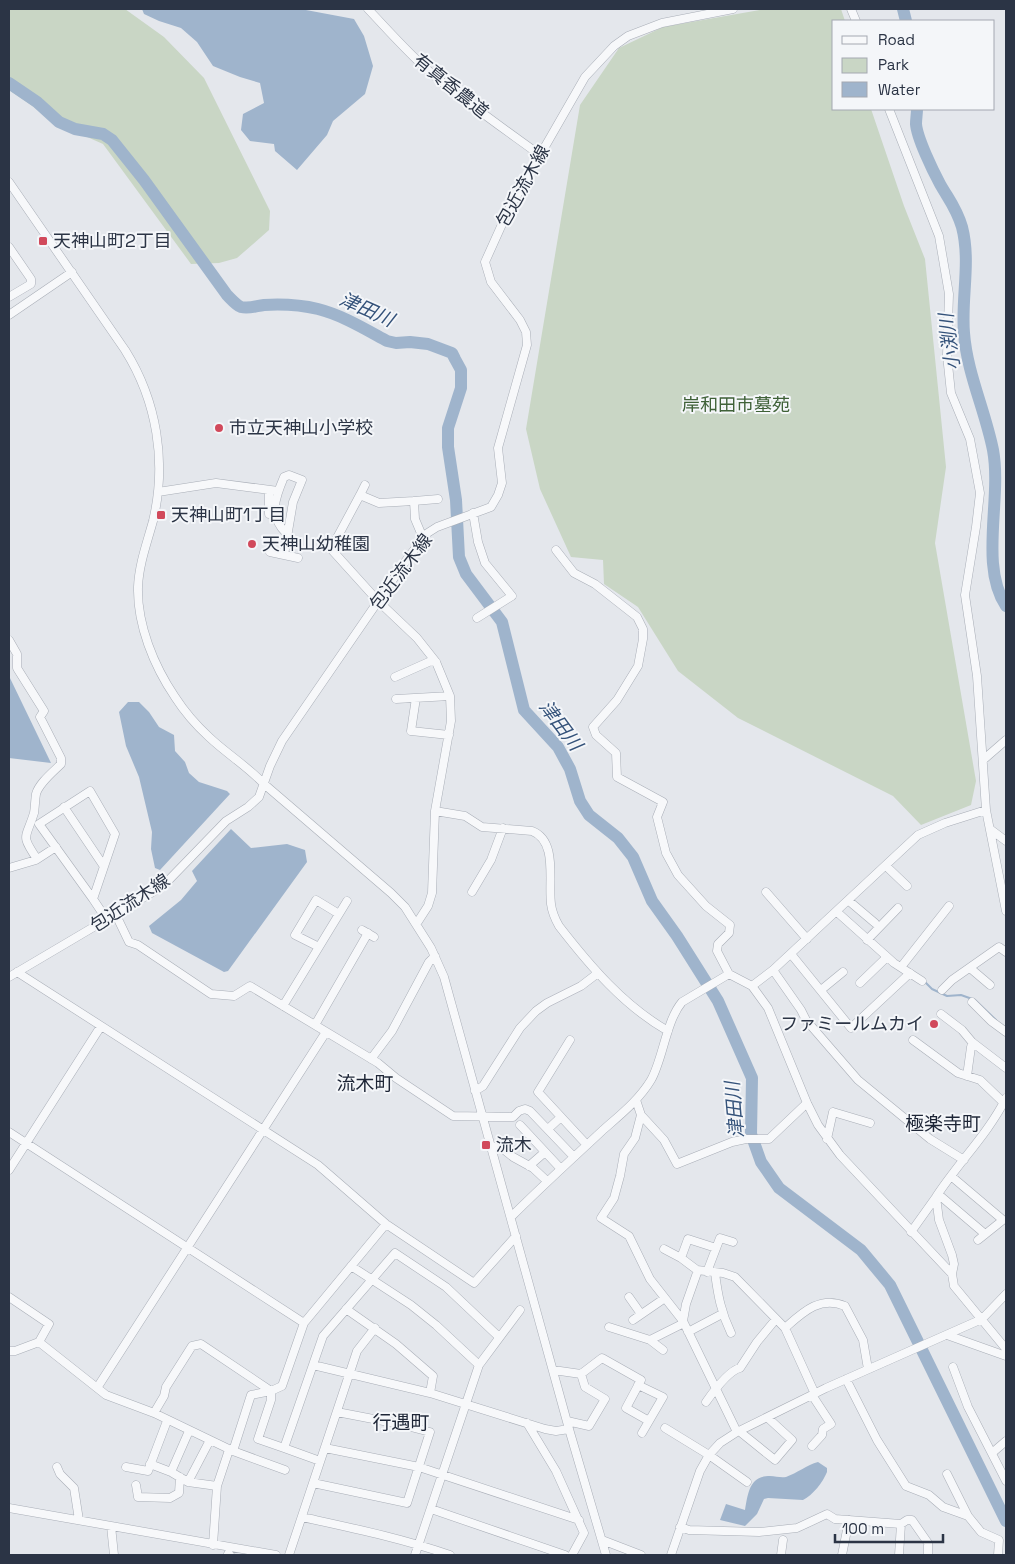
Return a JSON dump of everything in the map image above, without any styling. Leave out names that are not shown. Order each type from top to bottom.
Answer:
[{"type":"street","name":"有真香農道","points":[[368,9],[430,72],[540,155]]},
{"type":"street","name":"包近流木線","points":[[9,978],[163,886],[226,821],[248,807],[259,797],[270,766],[282,741],[423,538],[437,527],[491,507],[502,483],[498,448],[527,346],[526,332],[520,320],[491,282],[485,262],[508,211],[585,77],[614,46],[628,36],[662,23],[730,9]]},
{"type":"street","points":[[888,110],[939,236],[949,294],[947,355],[951,394],[970,439],[980,492],[965,595],[978,676],[986,810],[1006,912]]},
{"type":"street","points":[[9,182],[133,362],[146,393],[157,435],[159,459],[158,492],[140,569],[138,587],[140,611],[146,635],[165,680],[175,698],[209,737],[391,892],[417,924],[435,956],[444,977],[568,1425],[606,1555]]},
{"type":"street","points":[[9,247],[31,279],[31,284],[9,297]]},
{"type":"street","points":[[9,315],[72,272]]},
{"type":"street","points":[[284,555],[293,502],[302,480],[289,475],[284,477],[275,496],[275,514],[281,529],[287,534]]},
{"type":"street","points":[[158,492],[216,484],[278,491]]},
{"type":"street","points":[[365,485],[331,549],[378,601],[417,638],[436,662],[450,696],[452,712],[435,811],[432,893],[428,906],[417,924]]},
{"type":"street","points":[[269,490],[269,514]]},
{"type":"street","points":[[360,495],[379,503],[438,499]]},
{"type":"street","points":[[414,500],[415,519],[423,538]]},
{"type":"street","points":[[470,514],[485,564],[512,596],[477,618]]},
{"type":"street","points":[[556,550],[574,573],[595,584],[637,617],[641,623],[643,639],[638,666],[617,700],[594,727],[596,735],[616,753],[617,777],[663,802],[657,817],[666,853],[678,874],[706,906],[730,926],[729,933],[718,944],[717,950],[729,974],[752,986],[768,1008],[807,1103],[827,1139],[911,1232],[952,1274]]},
{"type":"street","points":[[270,552],[298,558]]},
{"type":"street","points":[[9,640],[17,654],[17,668],[44,711],[40,717],[61,758],[61,764],[36,792],[34,812],[27,828],[27,845],[37,859]]},
{"type":"street","points":[[395,677],[431,661],[436,662]]},
{"type":"street","points":[[396,699],[450,696]]},
{"type":"street","points":[[416,698],[411,731],[448,735]]},
{"type":"street","points":[[983,760],[1006,740]]},
{"type":"street","points":[[93,899],[115,834],[90,791],[40,824],[107,920]]},
{"type":"street","points":[[64,807],[103,865]]},
{"type":"street","points":[[752,986],[774,970],[918,835],[944,823],[986,810]]},
{"type":"street","points":[[435,811],[465,816],[482,827],[532,831],[539,834],[546,841],[549,850],[553,914],[559,926],[598,973],[637,1011],[668,1031]]},
{"type":"street","points":[[472,892],[491,860],[503,828]]},
{"type":"street","points":[[990,829],[1006,841]]},
{"type":"street","points":[[9,868],[37,859],[56,847]]},
{"type":"street","points":[[886,866],[907,886]]},
{"type":"street","points":[[766,892],[807,939]]},
{"type":"street","points":[[319,947],[295,935],[316,900],[339,914]]},
{"type":"street","points":[[849,900],[874,923]]},
{"type":"street","points":[[283,1006],[347,901]]},
{"type":"street","points":[[901,967],[950,906]]},
{"type":"street","points":[[868,940],[898,908]]},
{"type":"street","points":[[837,912],[887,957],[922,981]]},
{"type":"street","points":[[116,915],[129,942],[138,945],[211,994],[234,996],[250,986],[371,1059],[453,1116],[513,1118],[519,1111],[525,1109],[530,1111],[574,1157]]},
{"type":"street","points":[[315,1025],[368,933]]},
{"type":"street","points":[[942,990],[999,947],[1006,952]]},
{"type":"street","points":[[791,954],[851,1028],[910,973]]},
{"type":"street","points":[[371,1059],[392,1031],[429,962],[435,956]]},
{"type":"street","points":[[860,983],[887,957]]},
{"type":"street","points":[[970,968],[990,985]]},
{"type":"street","points":[[774,970],[806,1020],[858,1080],[930,1139],[964,1160]]},
{"type":"street","points":[[17,972],[318,1165],[386,1224],[474,1283],[516,1236]]},
{"type":"street","points":[[820,990],[843,972]]},
{"type":"street","points":[[475,1091],[482,1086],[520,1028],[536,1011],[547,1003],[581,986],[598,973]]},
{"type":"street","points":[[511,1217],[547,1181],[636,1100],[651,1080],[679,1006],[698,992],[729,974]]},
{"type":"street","points":[[972,1002],[1001,1031]]},
{"type":"street","points":[[941,1014],[964,1028],[972,1042],[987,1049],[1006,1068]]},
{"type":"street","points":[[9,1170],[101,1026]]},
{"type":"street","points":[[97,1388],[326,1032]]},
{"type":"street","points":[[570,1040],[538,1092],[587,1145]]},
{"type":"street","points":[[911,1232],[1005,1100],[980,1080],[958,1073],[912,1040]]},
{"type":"street","points":[[967,1076],[971,1046]]},
{"type":"street","points":[[636,1100],[641,1115],[664,1140],[676,1164],[732,1142],[746,1139],[770,1139],[807,1103]]},
{"type":"street","points":[[827,1139],[833,1112],[870,1123]]},
{"type":"street","points":[[641,1115],[635,1138],[624,1154],[614,1198],[601,1218],[629,1236],[650,1278],[684,1322],[738,1432],[775,1460],[792,1440],[768,1418]]},
{"type":"street","points":[[548,1130],[561,1117]]},
{"type":"street","points":[[520,1125],[561,1169]]},
{"type":"street","points":[[9,1132],[304,1323]]},
{"type":"street","points":[[490,1145],[502,1149],[529,1166],[547,1181]]},
{"type":"street","points":[[529,1166],[545,1152]]},
{"type":"street","points":[[951,1176],[1003,1220],[978,1240]]},
{"type":"street","points":[[937,1196],[985,1234]]},
{"type":"street","points":[[937,1196],[939,1220],[954,1264],[952,1274],[954,1286],[1006,1349]]},
{"type":"street","points":[[213,1545],[217,1486],[251,1395],[271,1391],[282,1386],[304,1323],[386,1224]]},
{"type":"street","points":[[731,1334],[722,1314],[711,1272],[720,1238],[733,1242]]},
{"type":"street","points":[[681,1258],[688,1239],[716,1248]]},
{"type":"street","points":[[664,1249],[698,1270],[735,1277],[785,1328],[813,1394],[831,1424],[823,1428],[822,1435],[812,1446]]},
{"type":"street","points":[[284,1448],[323,1336],[395,1253],[446,1287],[499,1337]]},
{"type":"street","points":[[352,1266],[411,1305],[436,1325],[479,1365]]},
{"type":"street","points":[[684,1322],[686,1304],[698,1270]]},
{"type":"street","points":[[671,1555],[700,1471],[709,1455],[720,1442],[813,1394],[982,1320],[1006,1294]]},
{"type":"street","points":[[9,1297],[49,1324],[39,1342],[15,1351],[9,1351]]},
{"type":"street","points":[[629,1297],[641,1314]]},
{"type":"street","points":[[633,1320],[665,1298]]},
{"type":"street","points":[[785,1328],[808,1308],[824,1303],[845,1306],[863,1340],[868,1369]]},
{"type":"street","points":[[346,1309],[375,1328],[433,1376],[430,1393]]},
{"type":"street","points":[[415,1555],[479,1365],[520,1310]]},
{"type":"street","points":[[688,1332],[722,1314]]},
{"type":"street","points":[[706,1402],[735,1369],[740,1368],[757,1342],[776,1319]]},
{"type":"street","points":[[650,1340],[684,1322]]},
{"type":"street","points":[[609,1327],[650,1340],[663,1350]]},
{"type":"street","points":[[289,1555],[357,1351],[375,1328]]},
{"type":"street","points":[[947,1335],[1006,1356]]},
{"type":"street","points":[[39,1342],[106,1395],[154,1413],[231,1450],[284,1470]]},
{"type":"street","points":[[154,1413],[164,1396],[166,1387],[192,1346],[196,1344],[201,1344],[271,1391]]},
{"type":"street","points":[[553,1370],[581,1374],[602,1358],[641,1380],[626,1408],[649,1421]]},
{"type":"street","points":[[313,1365],[430,1393],[556,1431],[568,1425],[589,1426],[606,1399],[585,1387],[581,1374]]},
{"type":"street","points":[[953,1367],[968,1406],[1006,1482]]},
{"type":"street","points":[[846,1379],[877,1440],[906,1486],[929,1495],[944,1507],[968,1516]]},
{"type":"street","points":[[638,1385],[663,1397],[642,1433]]},
{"type":"street","points":[[271,1391],[271,1400],[258,1439],[320,1461]]},
{"type":"street","points":[[313,1483],[407,1502],[419,1467],[430,1432],[337,1412]]},
{"type":"street","points":[[126,1467],[148,1471],[167,1420]]},
{"type":"street","points":[[527,1423],[556,1471],[584,1533],[572,1555]]},
{"type":"street","points":[[665,1428],[709,1455],[747,1482]]},
{"type":"street","points":[[171,1472],[189,1431]]},
{"type":"street","points":[[188,1482],[210,1440]]},
{"type":"street","points":[[992,1453],[1006,1441]]},
{"type":"street","points":[[325,1448],[419,1467],[579,1520]]},
{"type":"street","points":[[150,1464],[171,1472],[188,1482],[217,1486]]},
{"type":"street","points":[[57,1467],[60,1474],[74,1488],[79,1520]]},
{"type":"street","points":[[947,1474],[968,1516],[981,1532],[999,1540],[998,1555]]},
{"type":"street","points":[[136,1485],[138,1497],[170,1498],[179,1493],[180,1477]]},
{"type":"street","points":[[9,1508],[213,1545],[228,1553],[276,1555]]},
{"type":"street","points":[[431,1509],[565,1555]]},
{"type":"street","points":[[680,1527],[689,1530],[759,1532],[798,1528],[827,1514],[836,1519],[901,1524],[907,1520],[912,1520],[928,1543],[928,1555]]},
{"type":"street","points":[[302,1517],[381,1534],[450,1555]]},
{"type":"street","points":[[842,1555],[849,1520]]},
{"type":"street","points":[[899,1555],[901,1524]]},
{"type":"street","points":[[112,1526],[114,1555]]},
{"type":"street","points":[[602,1540],[641,1555]]},
{"type":"street","points":[[782,1555],[783,1540]]},
{"type":"green space","points":[[9,9],[125,9],[164,37],[204,78],[270,211],[269,230],[237,258],[219,263],[191,264],[103,144],[60,125],[9,90]]},
{"type":"green space","name":"岸和田市墓苑","points":[[766,9],[841,9],[845,20],[832,20],[832,110],[871,110],[904,206],[925,259],[946,467],[935,543],[976,781],[971,805],[921,825],[893,796],[738,718],[678,671],[638,607],[604,584],[603,560],[571,557],[540,489],[526,429],[580,105],[619,48],[663,27]]},
{"type":"water","points":[[142,9],[306,9],[354,19],[364,36],[373,66],[365,94],[333,121],[327,135],[297,170],[275,151],[274,144],[250,141],[241,130],[243,114],[264,103],[260,83],[213,66],[197,42],[181,28],[144,14]]},
{"type":"water","points":[[9,676],[51,763],[9,758]]},
{"type":"water","points":[[128,702],[139,702],[149,712],[159,727],[174,735],[175,751],[185,762],[189,773],[199,782],[227,791],[230,794],[160,870],[155,868],[151,849],[152,832],[139,777],[126,746],[119,712]]},
{"type":"water","points":[[231,829],[251,848],[287,844],[305,850],[307,862],[228,971],[224,972],[152,933],[149,926],[181,900],[197,881],[192,871]]},
{"type":"water","points":[[818,1462],[827,1468],[827,1472],[817,1488],[803,1500],[764,1499],[757,1514],[745,1526],[720,1520],[726,1504],[745,1510],[751,1487],[758,1479],[770,1476],[786,1477]]},
{"type":"waterway","name":"小渕川","points":[[903,9],[906,20]]},
{"type":"waterway","name":"津田川","points":[[9,83],[37,102],[59,122],[75,129],[103,134],[112,140],[144,180],[227,295],[239,306],[247,308],[264,305],[284,305],[318,309],[345,319],[387,341],[428,344],[452,353],[461,370],[461,388],[448,428],[448,447],[456,500],[459,557],[466,574],[502,622],[524,710],[558,747],[570,769],[580,801],[589,815],[618,838],[633,857],[652,901],[677,936],[718,1001],[752,1078],[751,1134],[761,1162],[779,1188],[861,1250],[890,1285],[1006,1521]]},
{"type":"waterway","name":"小渕川","points":[[917,110],[916,124],[919,137],[933,171],[957,214],[965,240],[964,333],[972,377],[986,420],[993,450],[995,489],[992,552],[998,590],[1006,606]]},
{"type":"waterway","points":[[925,982],[932,989],[947,996],[961,995],[975,1000],[996,1020]]},
{"type":"place","name":"天神山町2丁目","points":[[43,241]]},
{"type":"place","name":"市立天神山小学校","points":[[219,428]]},
{"type":"place","name":"天神山町1丁目","points":[[161,515]]},
{"type":"place","name":"天神山幼稚園","points":[[252,544]]},
{"type":"place","name":"ファミールムカイ","points":[[934,1024]]},
{"type":"place","name":"流木","points":[[486,1145]]},
{"type":"district","name":"流木町","points":[[365,1083]]},
{"type":"district","name":"極楽寺町","points":[[943,1123]]},
{"type":"district","name":"行遇町","points":[[401,1422]]}]
